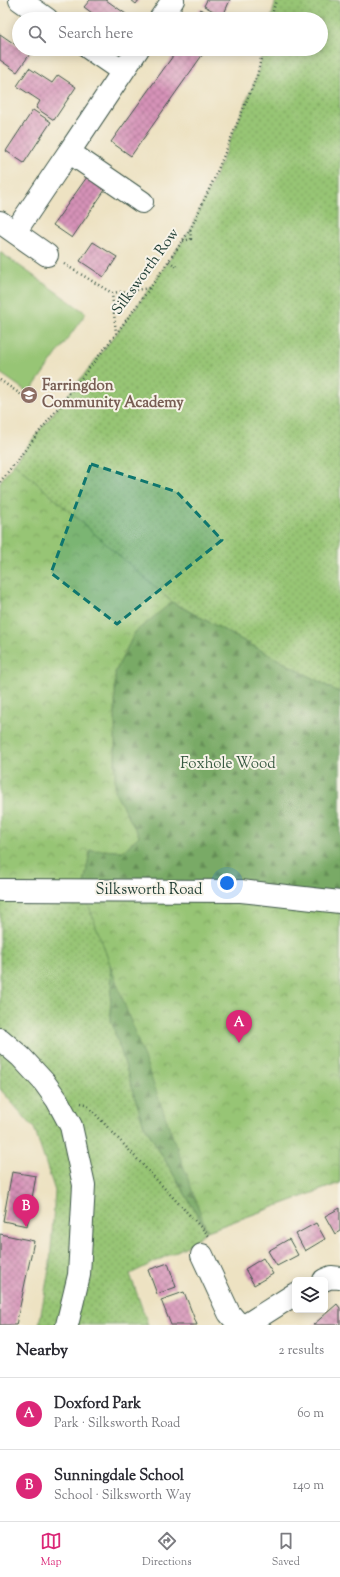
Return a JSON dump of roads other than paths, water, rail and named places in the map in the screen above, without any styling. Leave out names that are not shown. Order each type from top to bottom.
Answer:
[{"type":"street","points":[[20,0],[37,12]]},
{"type":"street","points":[[165,12],[173,0]]},
{"type":"street","points":[[100,56],[122,71]]},
{"type":"street","points":[[47,255],[7,227],[69,152],[133,56]]},
{"type":"street","points":[[69,152],[142,202]]},
{"type":"street","name":"Silksworth Road","points":[[0,903],[30,889]]},
{"type":"street","name":"Silksworth Road","points":[[0,890],[241,891],[340,902]]},
{"type":"street","points":[[0,1038],[26,1062],[44,1082],[57,1100],[71,1126],[84,1185],[79,1276],[67,1325]]},
{"type":"street","points":[[202,1255],[229,1313],[239,1325]]},
{"type":"street","points":[[328,1278],[331,1277],[340,1278]]},
{"type":"street","points":[[246,1325],[292,1296]]},
{"type":"place","name":"Farringdon Community Academy","points":[[29,395]]},
{"type":"place","name":"Doxford Park","points":[[239,1043]]},
{"type":"place","name":"Sunningdale School","points":[[26,1227]]},
{"type":"park label","name":"Foxhole Wood","points":[[228,764]]}]
